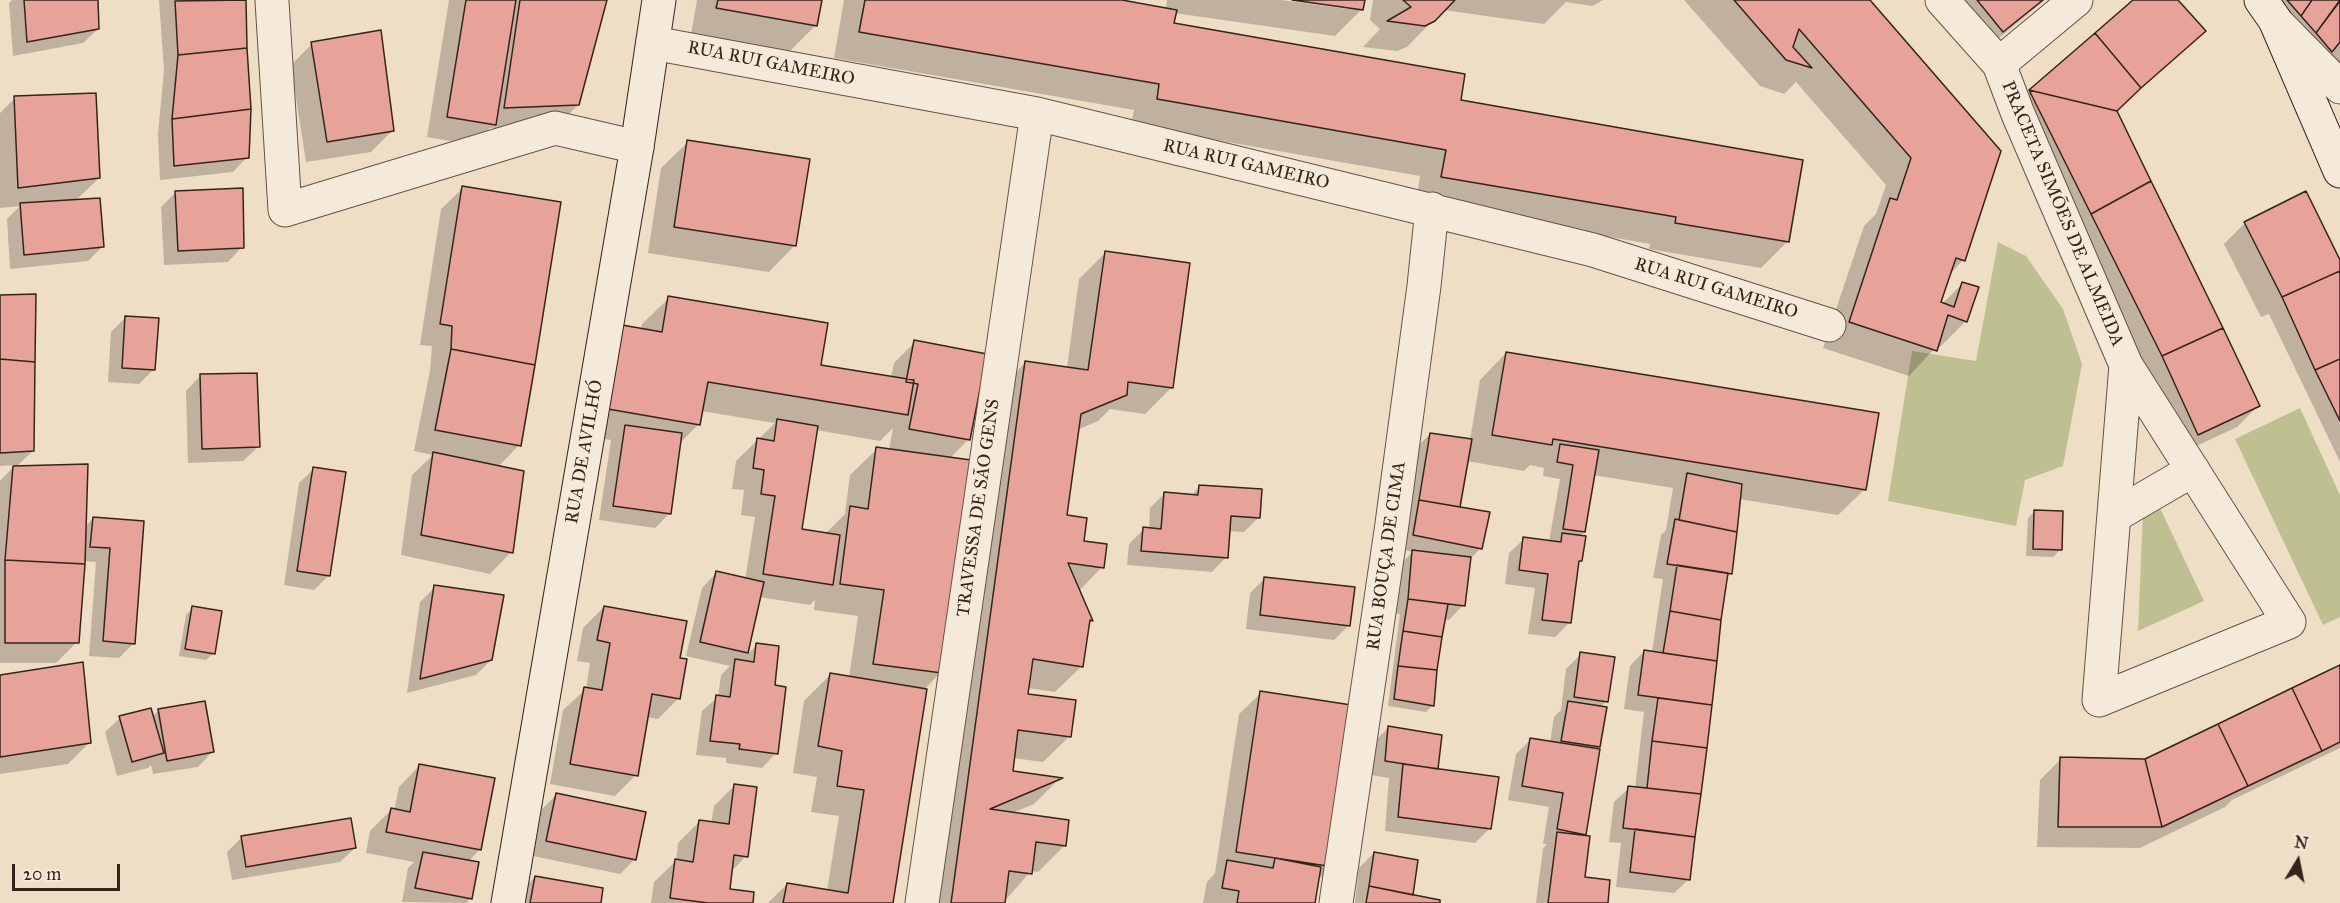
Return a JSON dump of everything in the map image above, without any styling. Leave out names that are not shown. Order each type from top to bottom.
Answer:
[{"type":"street","name":"RUA DE AVILHÓ","points":[[508,903],[660,0]]},
{"type":"street","points":[[1942,0],[1999,64],[2076,0]]},
{"type":"street","points":[[272,2],[285,210],[555,128],[637,147]]},
{"type":"street","points":[[2268,10],[2340,87]]},
{"type":"street","points":[[2268,10],[2340,169]]},
{"type":"street","name":"RUA RUI GAMEIRO","points":[[653,43],[1036,114],[1593,250],[1829,324]]},
{"type":"street","name":"PRACETA SIMÕES DE ALMEIDA","points":[[1999,64],[2018,114],[2126,365],[2289,622],[2099,700],[2126,365]]},
{"type":"street","name":"TRAVESSA DE SÃO GENS","points":[[922,903],[1036,114]]},
{"type":"street","name":"RUA BOUÇA DE CIMA","points":[[1336,903],[1391,531],[1432,209]]},
{"type":"street","points":[[2114,516],[2193,470]]},
{"type":"green space","points":[[1998,242],[2026,256],[2063,309],[2082,364],[2063,466],[2025,480],[2016,526],[1888,501],[1912,351],[1976,361]]},
{"type":"green space","points":[[2300,408],[2340,495],[2340,617],[2323,625],[2235,439]]},
{"type":"green space","points":[[2160,508],[2204,601],[2138,631],[2143,511]]},
{"type":"building","points":[[24,0],[98,0],[99,29],[27,42]]},
{"type":"building","points":[[246,0],[247,48],[178,55],[175,1]]},
{"type":"building","points":[[466,0],[516,0],[496,125],[447,117]]},
{"type":"building","points":[[520,0],[607,0],[579,105],[504,108]]},
{"type":"building","points":[[718,0],[822,0],[817,26],[716,8]]},
{"type":"building","points":[[865,0],[1122,0],[1177,10],[1174,23],[1465,74],[1461,100],[1803,160],[1789,242],[1675,223],[1676,217],[1441,177],[1446,150],[1157,99],[1159,84],[859,32]]},
{"type":"building","points":[[1292,0],[1365,0],[1363,10]]},
{"type":"building","points":[[1403,0],[1455,0],[1435,21],[1425,26],[1387,21],[1411,7]]},
{"type":"building","points":[[1734,0],[1870,0],[2001,151],[1965,261],[1956,258],[1941,302],[1954,307],[1962,282],[1979,287],[1967,322],[1948,315],[1937,351],[1849,322],[1890,198],[1897,200],[1911,158],[1799,29],[1793,47],[1812,68],[1786,60]]},
{"type":"building","points":[[1977,0],[2043,0],[2003,32]]},
{"type":"building","points":[[2133,0],[2178,0],[2206,31],[2141,88],[2095,33]]},
{"type":"building","points":[[2287,0],[2312,0],[2301,16]]},
{"type":"building","points":[[2312,0],[2340,0],[2316,33],[2301,16]]},
{"type":"building","points":[[2340,1],[2340,42],[2332,52],[2316,33]]},
{"type":"building","points":[[381,30],[394,131],[327,142],[311,42]]},
{"type":"building","points":[[2095,33],[2141,88],[2117,111],[2029,90]]},
{"type":"building","points":[[247,48],[251,109],[172,119],[178,55]]},
{"type":"building","points":[[2029,90],[2117,111],[2151,181],[2091,214]]},
{"type":"building","points":[[96,93],[100,178],[18,188],[14,96]]},
{"type":"building","points":[[251,109],[249,158],[174,166],[172,119]]},
{"type":"building","points":[[687,140],[810,159],[796,246],[674,227]]},
{"type":"building","points":[[2151,181],[2223,328],[2162,356],[2091,214]]},
{"type":"building","points":[[462,186],[561,202],[535,365],[451,349],[452,326],[440,324]]},
{"type":"building","points":[[243,188],[244,248],[178,251],[175,191]]},
{"type":"building","points":[[2306,191],[2340,260],[2340,271],[2282,297],[2244,222]]},
{"type":"building","points":[[100,198],[104,247],[24,255],[20,203]]},
{"type":"building","points":[[1105,251],[1190,263],[1173,388],[1128,382],[1127,395],[1081,414],[1067,515],[1087,518],[1084,541],[1107,544],[1104,568],[1068,563],[1093,621],[1090,620],[1083,667],[1033,659],[1028,694],[1076,700],[1071,737],[1018,730],[1013,771],[1063,778],[990,809],[1069,820],[1066,846],[1036,842],[1032,874],[1009,871],[1005,903],[951,903],[1025,361],[1088,370]]},
{"type":"building","points":[[2340,271],[2340,359],[2315,370],[2282,297]]},
{"type":"building","points":[[36,294],[35,362],[0,359],[0,295]]},
{"type":"building","points":[[668,296],[828,323],[821,365],[914,380],[908,415],[708,382],[700,425],[608,409],[622,325],[662,332]]},
{"type":"building","points":[[125,316],[159,318],[155,370],[122,368]]},
{"type":"building","points":[[2223,328],[2260,406],[2198,435],[2162,356]]},
{"type":"building","points":[[914,340],[987,354],[970,440],[909,429],[918,384],[906,382]]},
{"type":"building","points":[[451,349],[535,365],[521,446],[435,430]]},
{"type":"building","points":[[1506,352],[1879,413],[1866,490],[1553,439],[1552,445],[1492,435]]},
{"type":"building","points":[[0,359],[35,362],[34,451],[0,453]]},
{"type":"building","points":[[2340,359],[2340,421],[2315,370]]},
{"type":"building","points":[[257,373],[260,447],[202,449],[200,374]]},
{"type":"building","points":[[777,419],[818,426],[802,529],[840,535],[833,585],[763,574],[775,496],[761,494],[764,470],[753,468],[757,438],[774,441]]},
{"type":"building","points":[[625,425],[682,433],[671,514],[613,506]]},
{"type":"building","points":[[1430,433],[1472,439],[1460,507],[1419,500]]},
{"type":"building","points":[[1560,444],[1599,450],[1585,532],[1563,529],[1573,465],[1557,462]]},
{"type":"building","points":[[876,447],[971,460],[942,673],[873,664],[884,590],[840,584],[850,506],[868,509]]},
{"type":"building","points":[[433,452],[524,471],[513,553],[421,535]]},
{"type":"building","points":[[88,464],[85,564],[5,560],[13,466]]},
{"type":"building","points":[[313,467],[346,472],[330,576],[297,571]]},
{"type":"building","points":[[1687,473],[1742,484],[1737,532],[1679,520]]},
{"type":"building","points":[[1199,485],[1262,489],[1260,518],[1231,516],[1228,558],[1141,551],[1143,527],[1161,529],[1164,492],[1198,495]]},
{"type":"building","points":[[1419,500],[1490,512],[1482,549],[1413,535]]},
{"type":"building","points":[[2034,510],[2063,511],[2062,550],[2033,549]]},
{"type":"building","points":[[93,517],[144,521],[135,644],[103,641],[110,548],[90,547]]},
{"type":"building","points":[[1675,519],[1737,532],[1732,574],[1667,564]]},
{"type":"building","points":[[1562,533],[1586,536],[1582,561],[1579,561],[1571,623],[1542,620],[1548,574],[1519,570],[1523,537],[1561,542]]},
{"type":"building","points":[[1412,550],[1471,557],[1465,606],[1408,599]]},
{"type":"building","points":[[5,560],[85,564],[79,643],[5,643]]},
{"type":"building","points":[[1677,565],[1728,573],[1721,620],[1670,611]]},
{"type":"building","points":[[716,571],[764,582],[748,653],[700,642]]},
{"type":"building","points":[[1264,577],[1355,587],[1350,626],[1260,615]]},
{"type":"building","points":[[434,585],[504,595],[492,660],[420,679]]},
{"type":"building","points":[[1408,599],[1448,604],[1442,637],[1403,631]]},
{"type":"building","points":[[192,606],[222,611],[215,654],[185,649]]},
{"type":"building","points":[[604,606],[687,621],[680,658],[687,659],[680,699],[652,694],[638,776],[570,764],[584,687],[602,690],[610,643],[597,640]]},
{"type":"building","points":[[1670,611],[1721,620],[1717,661],[1663,653]]},
{"type":"building","points":[[1403,631],[1442,637],[1437,670],[1398,666]]},
{"type":"building","points":[[756,643],[779,646],[775,685],[786,687],[778,754],[739,749],[740,744],[710,741],[716,695],[730,697],[735,659],[754,662]]},
{"type":"building","points":[[1644,650],[1717,661],[1712,705],[1638,695]]},
{"type":"building","points":[[1580,652],[1615,657],[1608,702],[1574,697]]},
{"type":"building","points":[[83,662],[91,743],[0,757],[0,675]]},
{"type":"building","points":[[2340,665],[2340,742],[2322,751],[2292,688]]},
{"type":"building","points":[[1398,666],[1437,670],[1434,706],[1394,699]]},
{"type":"building","points":[[830,673],[927,689],[893,903],[783,903],[787,883],[848,893],[864,790],[837,786],[842,751],[818,746]]},
{"type":"building","points":[[2292,688],[2322,751],[2248,786],[2218,724]]},
{"type":"building","points":[[1260,691],[1358,706],[1334,867],[1236,852]]},
{"type":"building","points":[[1658,698],[1712,705],[1707,748],[1652,741]]},
{"type":"building","points":[[205,701],[214,752],[167,761],[158,709]]},
{"type":"building","points":[[1568,701],[1607,707],[1600,747],[1561,741]]},
{"type":"building","points":[[151,708],[164,753],[132,762],[119,716]]},
{"type":"building","points":[[2218,724],[2248,786],[2162,827],[2145,759]]},
{"type":"building","points":[[1388,726],[1442,735],[1438,769],[1385,761]]},
{"type":"building","points":[[1530,738],[1600,749],[1586,835],[1557,829],[1563,793],[1522,786]]},
{"type":"building","points":[[1652,741],[1707,748],[1701,794],[1647,788]]},
{"type":"building","points":[[2060,757],[2145,759],[2162,827],[2058,827]]},
{"type":"building","points":[[419,764],[495,778],[481,850],[386,832],[391,808],[410,812]]},
{"type":"building","points":[[1403,764],[1499,777],[1491,829],[1398,817]]},
{"type":"building","points":[[734,784],[757,787],[748,857],[734,855],[730,889],[754,892],[753,903],[708,903],[670,898],[675,859],[693,862],[699,820],[729,824]]},
{"type":"building","points":[[1628,786],[1701,794],[1695,837],[1623,828]]},
{"type":"building","points":[[556,793],[646,812],[636,860],[546,841]]},
{"type":"building","points":[[351,818],[356,848],[246,867],[241,836]]},
{"type":"building","points":[[1635,829],[1695,837],[1690,880],[1630,872]]},
{"type":"building","points":[[1557,832],[1590,836],[1585,877],[1610,880],[1608,903],[1548,903]]},
{"type":"building","points":[[423,852],[479,862],[472,899],[415,888]]},
{"type":"building","points":[[1374,852],[1418,860],[1413,895],[1369,886]]},
{"type":"building","points":[[1275,858],[1321,867],[1315,903],[1237,903],[1239,891],[1222,888],[1227,860],[1273,868]]},
{"type":"building","points":[[535,876],[603,888],[601,903],[530,903]]},
{"type":"building","points":[[1369,886],[1440,900],[1440,903],[1366,903]]}]
